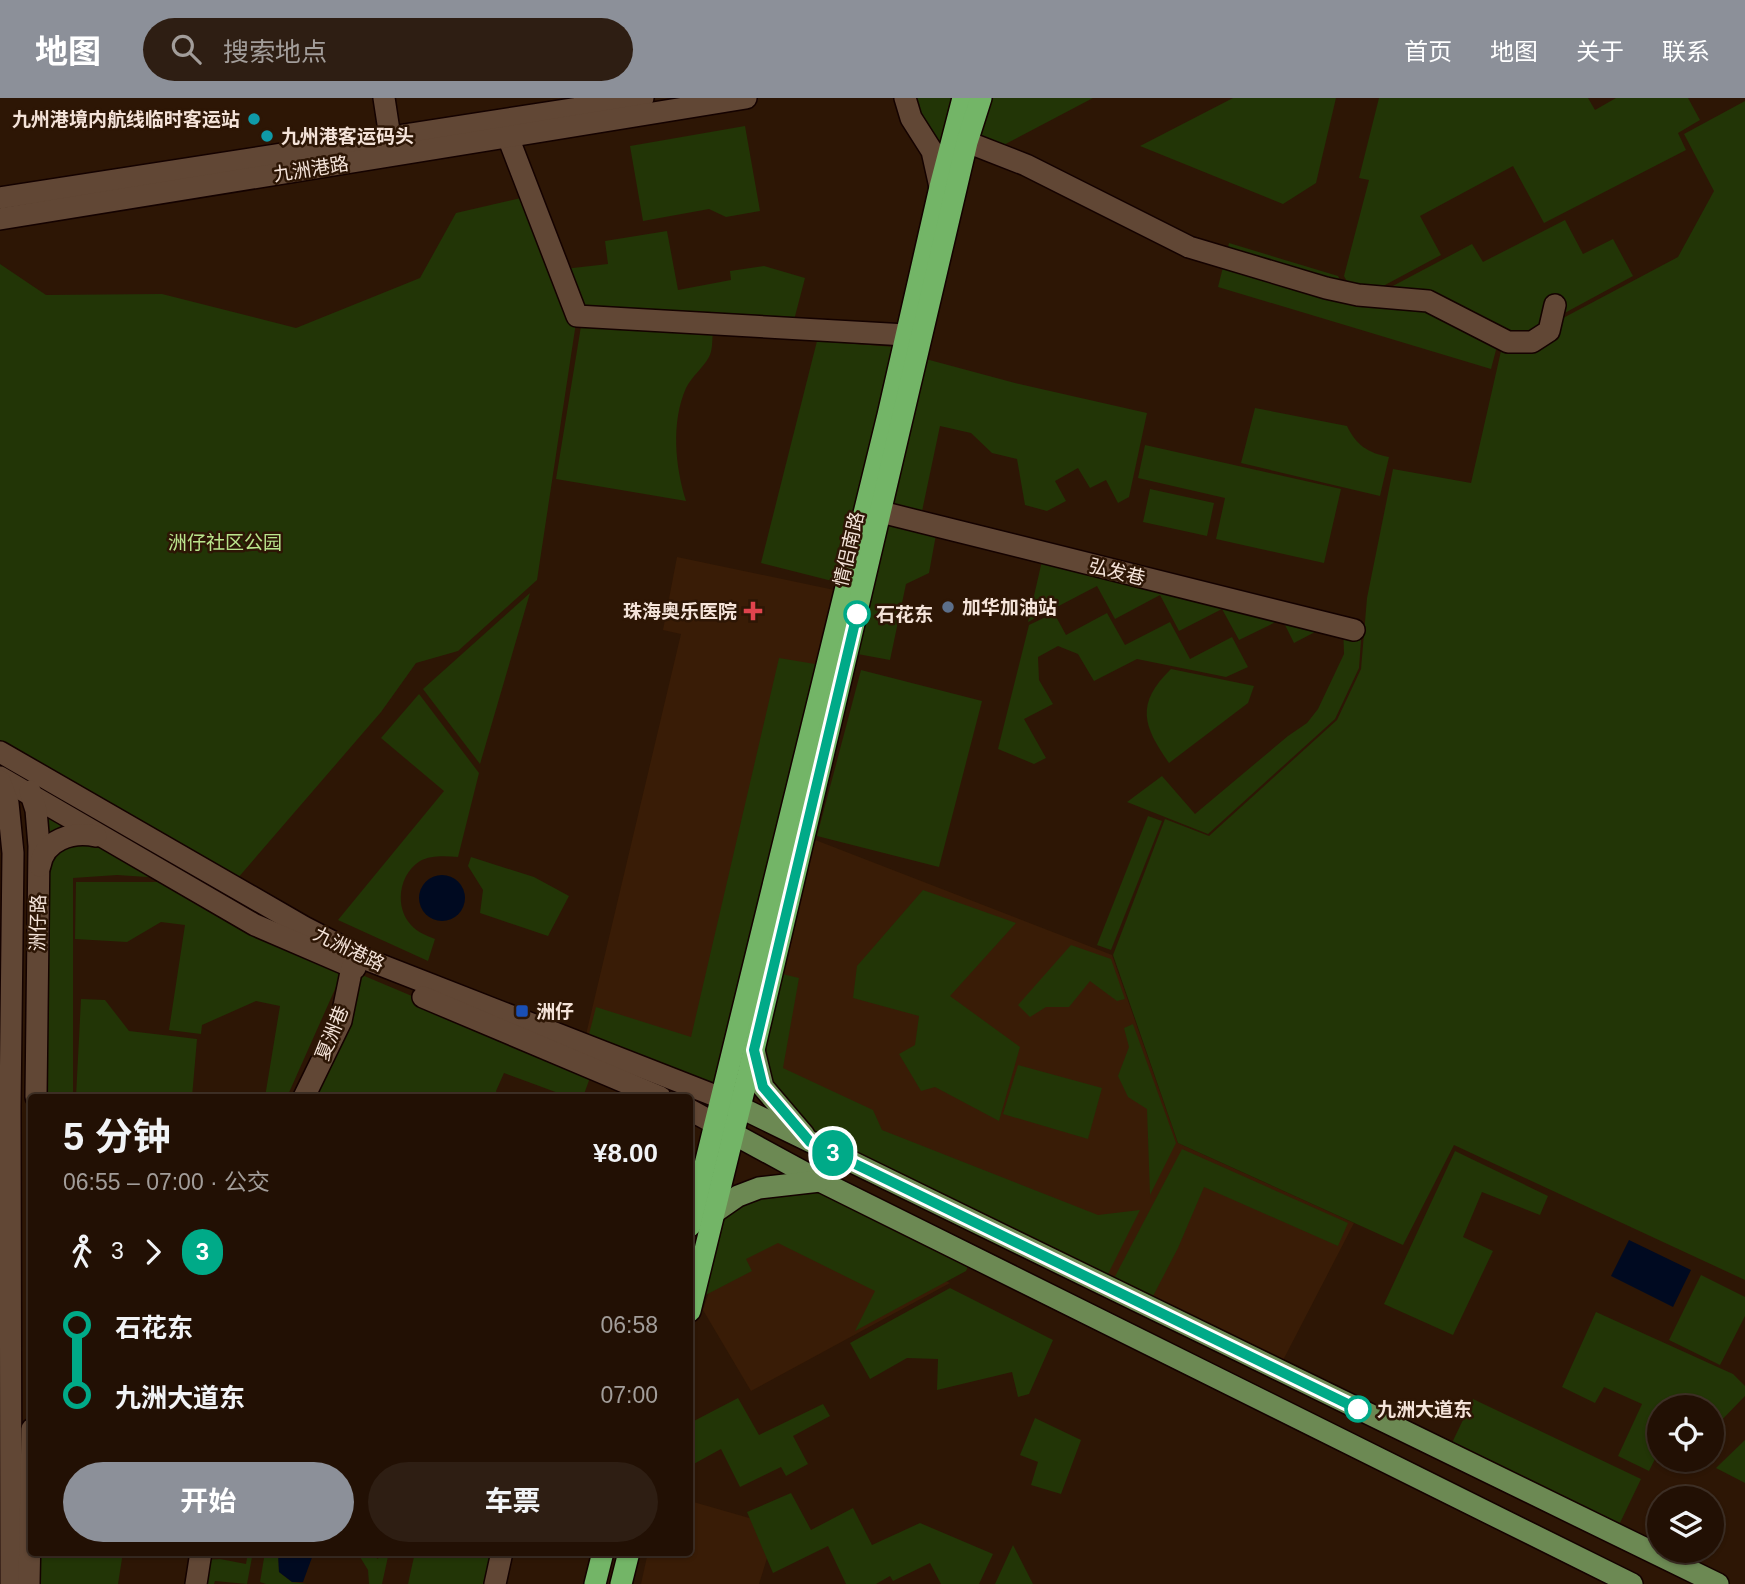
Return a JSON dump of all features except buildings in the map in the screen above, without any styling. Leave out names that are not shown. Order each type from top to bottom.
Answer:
[{"type":"highway","name":"情侣南路","points":[[693,1299],[734,1134],[730,1103],[940,187],[963,98]]},
{"type":"highway","name":"情侣南路","points":[[693,1213],[714,1123],[730,1103],[754,1050],[967,142],[981,98]]},
{"type":"highway","points":[[595,1584],[602,1556]]},
{"type":"highway","points":[[621,1584],[628,1556]]},
{"type":"main road","points":[[754,1050],[763,1087],[810,1142]]},
{"type":"main road","points":[[730,1103],[1718,1584]]},
{"type":"main road","points":[[714,1123],[820,1181],[1632,1584]]},
{"type":"main road","points":[[715,1212],[738,1196],[759,1188],[820,1181]]},
{"type":"main road","points":[[902,1220],[912,1192]]},
{"type":"street","points":[[384,98],[390,137]]},
{"type":"street","name":"九洲港路","points":[[0,198],[643,98]]},
{"type":"street","name":"九洲港路","points":[[0,219],[746,98]]},
{"type":"street","points":[[905,98],[911,118],[932,151],[940,187]]},
{"type":"street","points":[[508,137],[577,316],[906,335]]},
{"type":"street","points":[[967,142],[1026,165],[1189,247],[1326,288],[1358,295],[1428,301],[1508,342],[1532,342],[1549,331],[1555,305]]},
{"type":"street","name":"弘发巷","points":[[881,512],[1354,630]]},
{"type":"street","name":"九洲港路","points":[[2,767],[85,802],[304,928],[368,960],[730,1103]]},
{"type":"street","name":"洲仔路","points":[[25,1582],[10,1108],[13,853],[10,812],[2,767],[19,771],[33,797],[38,827],[36,1094]]},
{"type":"street","points":[[13,853],[14,836],[21,811],[33,797],[53,793],[85,802]]},
{"type":"street","name":"九洲港路","points":[[33,797],[255,925],[653,1094]]},
{"type":"street","points":[[39,872],[44,851],[57,841],[83,834],[104,838]]},
{"type":"street","name":"夏洲巷","points":[[305,1094],[341,1021],[352,967]]},
{"type":"street","points":[[693,1112],[714,1123]]},
{"type":"street","name":"洲仔路","points":[[25,1582],[28,1516]]},
{"type":"street","points":[[196,1584],[200,1556]]},
{"type":"street","points":[[495,1584],[501,1556]]},
{"type":"shaded area","points":[[677,557],[844,592],[721,1097],[584,1043],[681,634],[663,630]]},
{"type":"shaded area","points":[[805,836],[1112,955],[1178,1143],[1354,1223],[1278,1370],[763,1087]]},
{"type":"shaded area","points":[[814,1219],[950,1283],[751,1391],[703,1310],[725,1244]]},
{"type":"shaded area","points":[[693,1502],[777,1526],[759,1584],[641,1584],[647,1556],[693,1556]]},
{"type":"green space","points":[[915,98],[956,98],[941,155],[917,114]]},
{"type":"green space","points":[[986,98],[1093,98],[996,149],[973,140]]},
{"type":"green space","points":[[1233,98],[1336,98],[1316,183],[1283,204],[1140,146]]},
{"type":"green space","points":[[1379,98],[1588,98],[1595,110],[1616,98],[1688,98],[1700,120],[1678,133],[1686,150],[1544,223],[1513,166],[1420,216],[1441,255],[1357,300],[1344,276],[1369,180],[1359,178]]},
{"type":"green space","points":[[1745,101],[1745,1280],[1454,1145],[1403,1245],[1178,1143],[1113,955],[1165,819],[1209,836],[1337,720],[1361,669],[1367,598],[1393,469],[1471,483],[1501,351],[1678,257],[1714,191],[1684,134]]},
{"type":"green space","points":[[745,126],[760,211],[726,217],[709,209],[643,221],[630,146]]},
{"type":"green space","name":"洲仔社区公园","points":[[530,196],[577,316],[537,580],[458,651],[416,663],[381,712],[231,886],[0,752],[0,264],[46,295],[162,294],[296,328],[420,278],[456,213]]},
{"type":"green space","points":[[1565,220],[1583,254],[1613,239],[1633,276],[1496,350],[1491,369],[1218,287],[1229,243],[1338,276],[1355,306],[1472,244],[1483,262]]},
{"type":"green space","points":[[667,231],[678,290],[731,280],[730,271],[764,266],[805,278],[793,324],[580,311],[564,269],[608,264],[605,241]]},
{"type":"green space","points":[[582,320],[713,330],[710,354],[686,388],[678,415],[677,459],[686,501],[556,479]]},
{"type":"green space","points":[[817,341],[895,347],[840,583],[761,563]]},
{"type":"green space","points":[[922,358],[1015,383],[1147,413],[1129,497],[1118,503],[1106,480],[1090,488],[1078,468],[1055,481],[1066,501],[1047,511],[1025,505],[1017,459],[992,453],[971,433],[940,426],[921,516],[887,509]]},
{"type":"green space","points":[[1255,408],[1347,426],[1363,447],[1389,457],[1380,496],[1241,463]]},
{"type":"green space","points":[[1145,445],[1341,489],[1324,563],[1216,539],[1225,498],[1138,478]]},
{"type":"green space","points":[[1150,489],[1214,503],[1207,536],[1143,522]]},
{"type":"green space","points":[[885,517],[937,529],[929,573],[906,584],[890,660],[852,653]]},
{"type":"green space","points":[[1044,552],[1318,617],[1315,632],[1294,643],[1282,619],[1239,640],[1222,609],[1179,631],[1160,595],[1115,619],[1097,586],[1028,622]]},
{"type":"green space","points":[[530,593],[480,764],[423,689]]},
{"type":"green space","points":[[1054,613],[1066,635],[1107,613],[1125,645],[1170,622],[1190,659],[1232,637],[1248,667],[1226,677],[1137,659],[1094,681],[1078,654],[1058,646],[1038,657],[1039,680],[1053,704],[1024,719],[1046,758],[1034,764],[998,749],[1029,625]]},
{"type":"green space","points":[[1343,623],[1362,627],[1359,668],[1335,719],[1208,834],[1127,802],[1162,776],[1195,814],[1307,723],[1318,709],[1344,654]]},
{"type":"green space","points":[[779,658],[821,665],[718,1093],[587,1042],[596,1007],[691,1037]]},
{"type":"green space","points":[[1171,669],[1254,686],[1248,703],[1169,763],[1153,738],[1147,715],[1152,693]]},
{"type":"green space","points":[[861,670],[982,701],[939,867],[817,836]]},
{"type":"green space","points":[[419,694],[479,773],[458,857],[424,859],[413,867],[403,882],[401,900],[406,918],[416,930],[435,939],[428,961],[338,920],[444,791],[381,738]]},
{"type":"green space","points":[[42,807],[162,878],[117,875],[73,878],[73,1094],[39,1094]]},
{"type":"green space","points":[[1148,816],[1162,821],[1111,950],[1097,945]]},
{"type":"green space","points":[[471,857],[534,877],[569,896],[548,936],[480,913],[483,890],[468,866]]},
{"type":"green space","points":[[76,882],[166,882],[344,969],[288,1094],[265,1094],[280,1006],[256,1001],[202,1025],[201,1034],[169,1030],[185,925],[161,922],[127,942],[75,939]]},
{"type":"green space","points":[[923,890],[1016,923],[950,996],[1020,1047],[999,1121],[935,1087],[921,1091],[899,1054],[915,1045],[919,1016],[853,998],[857,966]]},
{"type":"green space","points":[[1071,945],[1111,959],[1125,999],[1117,1001],[1090,981],[1069,1007],[1046,1007],[1030,1017],[1018,1005]]},
{"type":"green space","points":[[355,972],[592,1072],[584,1094],[561,1094],[504,1073],[496,1091],[498,1094],[306,1094]]},
{"type":"green space","points":[[778,973],[799,978],[783,1068],[873,1110],[882,1130],[1098,1215],[1140,1210],[1104,1282],[812,1139],[766,1085],[759,1049]]},
{"type":"green space","points":[[81,999],[105,1000],[129,1031],[197,1039],[192,1094],[76,1094]]},
{"type":"green space","points":[[1133,1024],[1176,1143],[1150,1195],[1147,1109],[1128,1097],[1118,1076],[1129,1047],[1124,1028]]},
{"type":"green space","points":[[1018,1065],[1102,1088],[1088,1139],[1003,1114]]},
{"type":"green space","points":[[1182,1149],[1348,1223],[1338,1246],[1204,1187],[1178,1248],[1150,1302],[1111,1284]]},
{"type":"green space","points":[[1455,1151],[1548,1196],[1540,1215],[1482,1192],[1463,1237],[1493,1251],[1453,1335],[1384,1304]]},
{"type":"green space","points":[[821,1186],[971,1260],[966,1271],[855,1331],[875,1291],[778,1243],[746,1259],[752,1271],[696,1300],[718,1215],[737,1202]]},
{"type":"green space","points":[[1701,1275],[1745,1297],[1745,1316],[1720,1365],[1669,1340]]},
{"type":"green space","points":[[950,1288],[1053,1340],[1029,1394],[1018,1397],[1012,1372],[937,1390],[938,1359],[907,1358],[870,1379],[850,1343]]},
{"type":"green space","points":[[1596,1312],[1733,1374],[1745,1386],[1745,1396],[1724,1418],[1724,1395],[1647,1395],[1647,1470],[1618,1456],[1642,1404],[1604,1387],[1595,1403],[1562,1387]]},
{"type":"green space","points":[[738,1398],[759,1435],[823,1404],[830,1416],[793,1436],[808,1464],[786,1476],[781,1467],[740,1487],[721,1449],[693,1464],[693,1421]]},
{"type":"green space","points":[[1473,1399],[1641,1479],[1618,1527],[1450,1447]]},
{"type":"green space","points":[[1035,1418],[1081,1440],[1061,1494],[1031,1485],[1038,1462],[1020,1455]]},
{"type":"green space","points":[[1745,1440],[1745,1483],[1724,1472],[1724,1460]]},
{"type":"green space","points":[[791,1493],[811,1530],[853,1508],[872,1545],[920,1523],[993,1554],[979,1584],[941,1584],[930,1563],[893,1581],[890,1576],[876,1584],[846,1584],[828,1546],[773,1573],[747,1512]]},
{"type":"green space","points":[[1013,1545],[1033,1584],[995,1584]]},
{"type":"green space","points":[[34,1556],[122,1556],[118,1584],[37,1584]]},
{"type":"green space","points":[[247,1556],[252,1556],[247,1584],[215,1581],[214,1584],[202,1584],[206,1560],[220,1559],[246,1564]]},
{"type":"green space","points":[[264,1556],[278,1556],[279,1572],[292,1582],[307,1584],[266,1584],[260,1582]]},
{"type":"green space","points":[[359,1556],[374,1556],[378,1559],[379,1556],[388,1556],[382,1584],[369,1584],[368,1570]]},
{"type":"green space","points":[[414,1556],[511,1556],[504,1584],[408,1584]]},
{"type":"water","points":[[442,875],[458,882],[465,898],[458,914],[442,921],[426,914],[419,898],[426,882]]},
{"type":"water","points":[[1629,1240],[1691,1270],[1673,1307],[1611,1276]]},
{"type":"water","points":[[278,1556],[313,1556],[303,1582],[292,1582],[279,1572]]},
{"type":"bus line","name":"3","points":[[857,614],[754,1050],[763,1087],[810,1142],[1358,1409]]},
{"type":"place","name":"九州港境内航线临时客运站","points":[[254,119]]},
{"type":"place","name":"九州港客运码头","points":[[267,136]]},
{"type":"place","name":"加华加油站","points":[[948,607]]},
{"type":"place","name":"珠海奥乐医院","points":[[753,611]]},
{"type":"place","name":"石花东","points":[[857,614]]},
{"type":"place","name":"洲仔","points":[[522,1011]]},
{"type":"place","name":"九洲大道东","points":[[1358,1409]]}]
